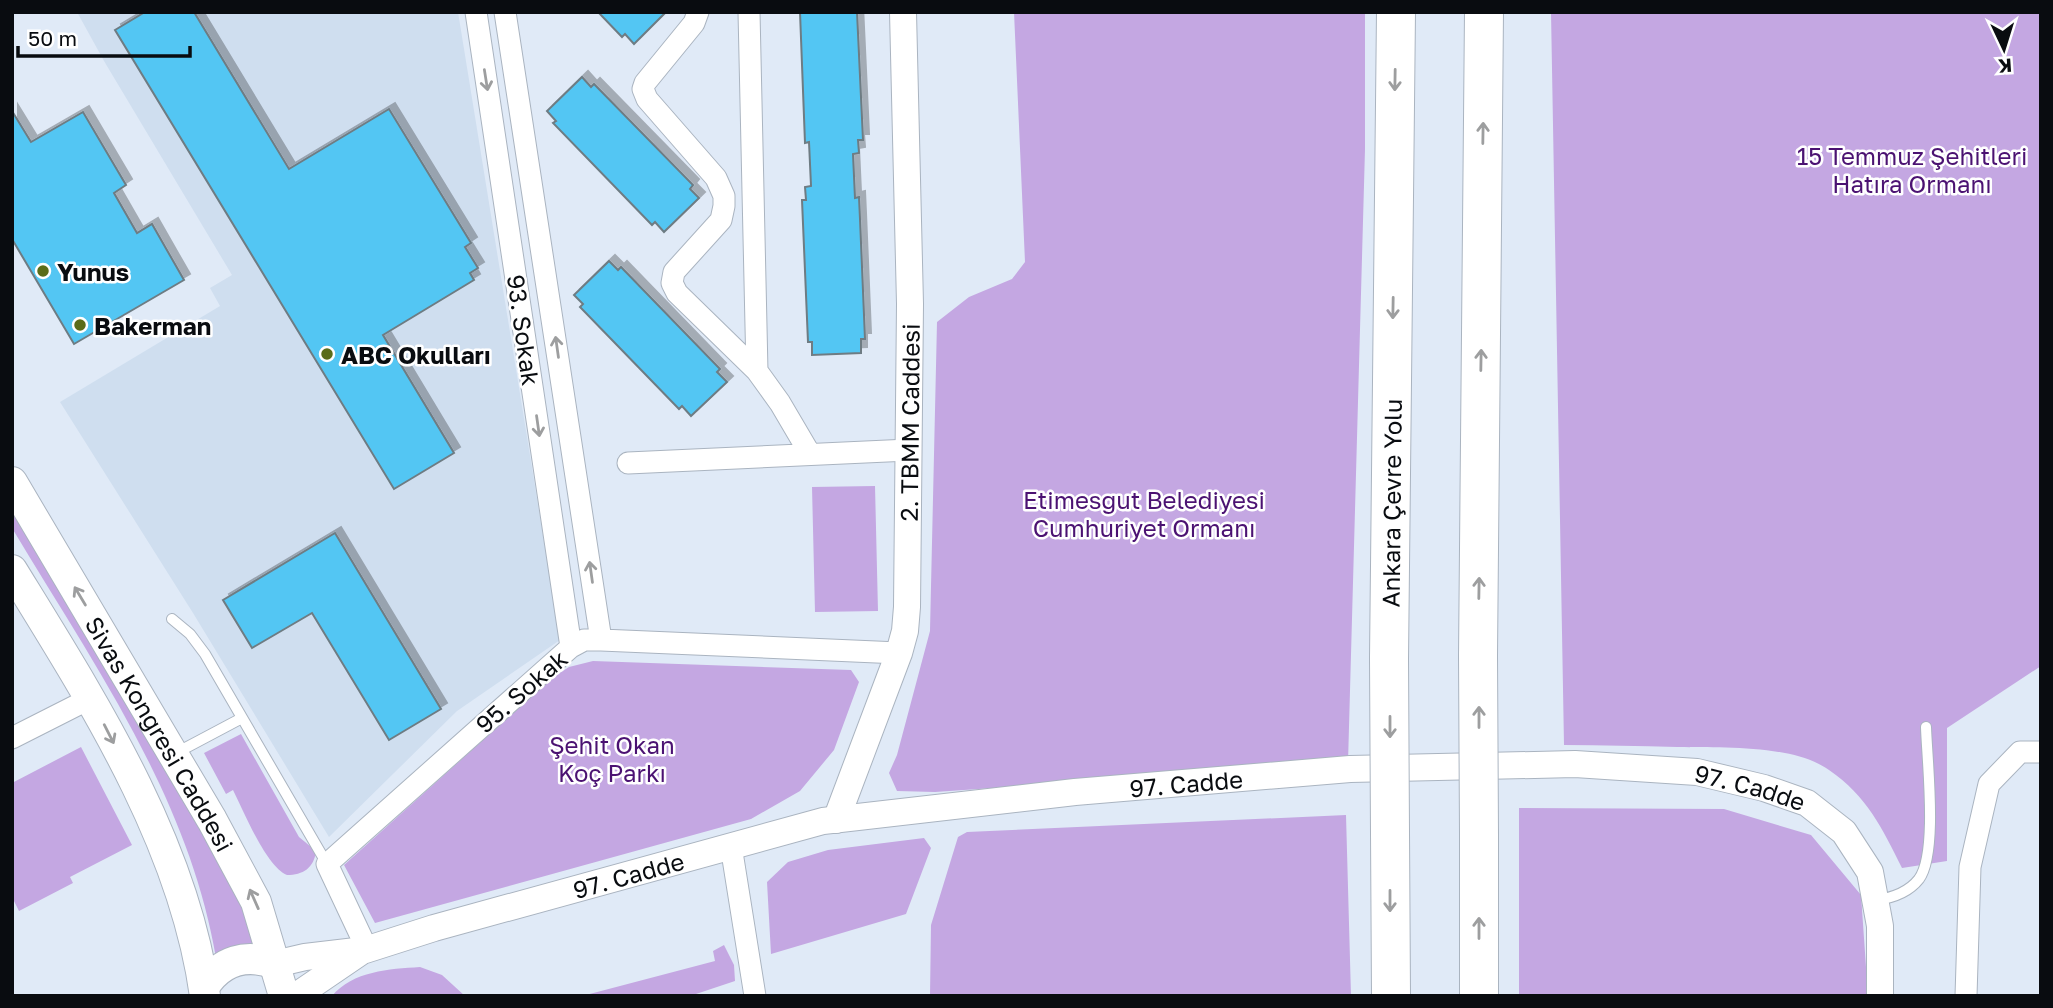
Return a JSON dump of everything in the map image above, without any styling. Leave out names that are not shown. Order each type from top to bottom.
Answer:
[{"type":"highway","name":"Ankara Çevre Yolu","points":[[1391,996],[1390,659],[1396,12]]},
{"type":"highway","points":[[1479,996],[1478,656],[1484,12]]},
{"type":"main road","name":"Sivas Kongresi Caddesi","points":[[12,482],[173,754],[256,902],[284,996]]},
{"type":"main road","name":"Sivas Kongresi Caddesi","points":[[12,570],[91,698],[156,828],[178,880],[192,930],[204,991]]},
{"type":"main road","points":[[204,991],[218,969],[238,960],[251,958],[275,964]]},
{"type":"street","name":"93. Sokak","points":[[476,12],[570,647]]},
{"type":"street","name":"93. Sokak","points":[[505,12],[601,640]]},
{"type":"street","points":[[698,12],[694,23],[643,89],[647,99],[716,178],[724,196],[721,220],[674,272],[672,284],[677,293],[757,371],[780,403],[810,454]]},
{"type":"street","points":[[749,12],[757,371]]},
{"type":"street","name":"2. TBMM Caddesi","points":[[836,820],[899,653],[905,631],[907,607],[910,304],[903,12]]},
{"type":"street","points":[[513,254],[543,250]]},
{"type":"street","points":[[628,463],[909,450]]},
{"type":"street","name":"95. Sokak","points":[[327,864],[570,647],[584,640],[899,653]]},
{"type":"street","points":[[12,738],[91,698]]},
{"type":"street","points":[[1966,996],[1970,867],[1989,784],[2020,752],[2041,752]]},
{"type":"street","name":"97. Cadde","points":[[275,964],[305,957],[364,950],[433,928],[823,821],[1089,791],[1350,769],[1576,764],[1697,772],[1764,788],[1807,803],[1844,832],[1870,872],[1880,926],[1880,996]]},
{"type":"street","points":[[731,846],[755,996]]},
{"type":"street","points":[[327,864],[364,950]]},
{"type":"street","name":"97. Cadde","points":[[296,996],[364,950]]},
{"type":"lane","points":[[172,619],[190,634],[205,654],[327,864]]},
{"type":"lane","points":[[173,754],[242,718]]},
{"type":"lane","points":[[1876,900],[1889,898],[1912,886],[1920,877],[1926,863],[1930,831],[1926,727]]},
{"type":"shaded area","name":"ABC Okulları","points":[[77,12],[458,12],[560,640],[457,711],[329,837],[193,613],[60,402],[220,306],[210,288],[232,275]]},
{"type":"green space","name":"Etimesgut Belediyesi Cumhuriyet Ormanı","points":[[1014,12],[1365,12],[1365,149],[1348,763],[935,792],[897,791],[889,773],[897,755],[930,631],[937,322],[969,297],[1012,279],[1025,262]]},
{"type":"green space","name":"15 Temmuz Şehitleri Hatıra Ormanı","points":[[1551,12],[2041,12],[2041,666],[1947,728],[1947,861],[1902,868],[1880,826],[1854,791],[1829,770],[1796,756],[1735,748],[1564,745]]},
{"type":"green space","points":[[875,486],[878,611],[815,612],[812,487]]},
{"type":"green space","points":[[12,506],[231,876],[258,947],[216,958],[203,899],[161,788],[135,734],[12,528]]},
{"type":"green space","name":"Şehit Okan Koç Parkı","points":[[593,661],[851,670],[859,682],[834,750],[800,791],[751,819],[375,923],[344,865],[552,678],[569,667]]},
{"type":"green space","points":[[241,734],[299,837],[316,851],[313,862],[303,872],[287,875],[271,861],[233,790],[226,794],[204,753]]},
{"type":"green space","points":[[81,747],[132,845],[70,877],[73,883],[19,911],[12,897],[12,783]]},
{"type":"green space","points":[[1519,808],[1724,809],[1811,835],[1861,895],[1868,996],[1519,996]]},
{"type":"green space","points":[[1346,815],[1351,996],[930,996],[931,925],[958,837],[967,832]]},
{"type":"green space","points":[[924,838],[931,848],[906,914],[771,954],[767,882],[788,862],[828,850]]},
{"type":"green space","points":[[724,945],[734,965],[735,981],[690,996],[582,996],[715,961],[713,951]]},
{"type":"green space","points":[[420,967],[442,975],[465,996],[332,996],[350,981],[361,976],[384,970]]},
{"type":"building","points":[[145,12],[194,12],[289,169],[389,109],[471,243],[465,247],[478,268],[470,273],[474,280],[383,335],[454,453],[394,489],[115,30]]},
{"type":"building","points":[[598,12],[666,12],[634,44],[625,34],[622,37]]},
{"type":"building","points":[[800,12],[857,12],[863,140],[858,140],[859,153],[853,154],[855,198],[859,197],[865,339],[861,339],[861,353],[812,355],[812,342],[808,342],[802,200],[806,200],[805,187],[811,186],[809,142],[805,143]]},
{"type":"building","points":[[582,77],[591,87],[594,84],[693,185],[690,189],[699,198],[664,232],[655,222],[652,225],[553,123],[556,121],[547,111]]},
{"type":"building","points":[[12,111],[31,142],[83,112],[126,185],[114,193],[137,233],[152,224],[184,280],[74,344],[12,239]]},
{"type":"building","points":[[609,261],[618,270],[621,267],[720,369],[717,372],[727,382],[691,416],[682,406],[679,409],[580,307],[583,304],[574,295]]},
{"type":"building","points":[[335,533],[441,709],[389,740],[312,613],[252,648],[223,600]]},
{"type":"place","name":"Yunus","points":[[43,271]]},
{"type":"place","name":"Bakerman","points":[[80,325]]},
{"type":"place","name":"ABC Okulları","points":[[327,354]]}]
